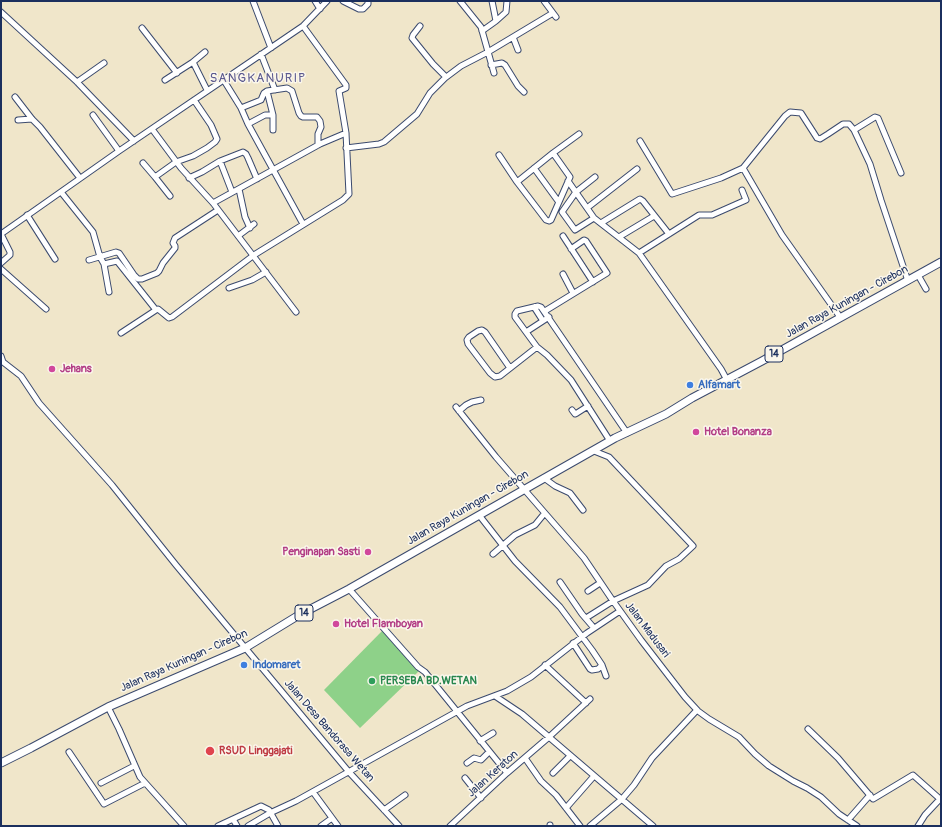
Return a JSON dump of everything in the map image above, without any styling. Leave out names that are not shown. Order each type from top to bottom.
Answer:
[{"type":"highway","name":"Jalan Raya Kuningan - Cirebon","points":[[1,763],[108,707],[245,648],[544,478],[627,432],[666,414],[692,398],[941,262]]},
{"type":"street","points":[[253,1],[271,48]]},
{"type":"street","points":[[315,1],[320,9]]},
{"type":"street","points":[[1,263],[10,255],[10,252],[1,234],[207,90],[303,26],[327,1]]},
{"type":"street","points":[[343,1],[359,9],[363,9],[368,4],[368,1]]},
{"type":"street","points":[[460,1],[481,27],[494,73]]},
{"type":"street","points":[[492,1],[496,21]]},
{"type":"street","points":[[482,31],[506,12],[507,1]]},
{"type":"street","points":[[346,148],[384,142],[417,114],[430,93],[446,76],[461,66],[555,15],[544,1]]},
{"type":"street","points":[[1,12],[77,82],[134,141]]},
{"type":"street","points":[[104,264],[117,261],[156,310],[169,318],[254,256],[343,200],[349,194],[346,133],[339,91],[346,88],[346,85],[303,26]]},
{"type":"street","points":[[420,26],[412,38],[433,64],[446,76]]},
{"type":"street","points":[[142,28],[177,73]]},
{"type":"street","points":[[513,37],[518,50]]},
{"type":"street","points":[[165,80],[193,62],[205,52]]},
{"type":"street","points":[[261,54],[274,90]]},
{"type":"street","points":[[193,62],[207,90]]},
{"type":"street","points":[[491,65],[502,63],[506,65],[518,86],[524,92]]},
{"type":"street","points":[[77,82],[104,64]]},
{"type":"street","points":[[223,79],[241,108],[248,124],[303,224]]},
{"type":"street","points":[[241,108],[261,100],[264,93],[267,91],[287,88],[292,91],[301,116],[318,118],[321,127],[318,134],[318,145]]},
{"type":"street","points":[[267,91],[273,114],[273,130]]},
{"type":"street","points":[[15,97],[80,178]]},
{"type":"street","points":[[155,177],[176,162],[194,156],[215,142],[217,139],[211,125],[194,100]]},
{"type":"street","points":[[640,141],[672,194],[721,178],[743,168],[790,112],[801,114],[817,138],[820,139],[843,124],[849,124],[854,130],[870,164],[880,200],[908,281]]},
{"type":"street","points":[[248,124],[265,115],[273,114]]},
{"type":"street","points":[[93,115],[119,151]]},
{"type":"street","points":[[854,130],[875,117],[878,118],[901,173]]},
{"type":"street","points":[[18,120],[32,119]]},
{"type":"street","points":[[152,129],[189,178],[218,210],[296,312]]},
{"type":"street","points":[[213,204],[273,169],[318,145],[346,133]]},
{"type":"street","points":[[518,182],[579,134]]},
{"type":"street","points":[[189,178],[220,161],[242,152],[246,154],[257,178]]},
{"type":"street","points":[[498,155],[546,220],[549,221],[551,220],[558,201],[570,177],[554,153]]},
{"type":"street","points":[[220,161],[232,192]]},
{"type":"street","points":[[143,163],[170,196]]},
{"type":"street","points":[[534,168],[558,201]]},
{"type":"street","points":[[743,168],[782,235],[840,317]]},
{"type":"street","points":[[587,208],[637,169]]},
{"type":"street","points":[[594,218],[576,230],[562,212],[576,192],[595,177]]},
{"type":"street","points":[[568,181],[594,218],[639,253],[721,369],[726,380]]},
{"type":"street","points":[[238,236],[252,226],[245,217],[239,189]]},
{"type":"street","points":[[639,253],[699,215],[712,215],[746,200],[742,190]]},
{"type":"street","points":[[61,192],[92,232],[100,257],[104,264],[109,292]]},
{"type":"street","points":[[601,223],[640,199],[669,234]]},
{"type":"street","points":[[89,260],[116,252],[119,253],[134,276],[138,279],[147,277],[157,273],[163,263],[173,253],[175,246],[173,243],[175,238],[218,210]]},
{"type":"street","points":[[28,215],[55,259]]},
{"type":"street","points":[[619,237],[654,216]]},
{"type":"street","points":[[563,236],[593,282]]},
{"type":"street","points":[[545,311],[606,274],[606,270],[586,241],[584,240],[571,249]]},
{"type":"street","points":[[1,269],[46,309]]},
{"type":"street","points":[[229,288],[252,280],[266,272]]},
{"type":"street","points":[[563,274],[573,293]]},
{"type":"street","points":[[918,275],[926,289]]},
{"type":"street","points":[[586,618],[613,601],[648,585],[666,566],[679,559],[693,546],[609,457],[602,446],[588,406],[571,380],[547,355],[537,347],[515,314],[517,311],[538,306],[545,311],[627,432]]},
{"type":"street","points":[[534,307],[543,321]]},
{"type":"street","points":[[121,333],[156,310]]},
{"type":"street","points":[[526,332],[548,317]]},
{"type":"street","points":[[510,368],[485,332],[478,330],[469,337],[467,340],[468,344],[490,373],[497,377],[510,368],[537,347]]},
{"type":"street","name":"Jalan Desa Bandorasa Wetan","points":[[1,356],[3,362],[21,376],[39,403],[112,485],[245,648],[349,772],[400,826]]},
{"type":"street","name":"Jalan Madusari","points":[[481,400],[472,402],[458,409],[523,490],[584,558],[620,611],[667,674],[697,710],[739,737],[769,766],[807,788],[857,826]]},
{"type":"street","points":[[572,410],[575,414],[588,406]]},
{"type":"street","points":[[544,478],[555,486],[570,493],[583,510]]},
{"type":"street","points":[[493,554],[515,535],[535,525],[544,514]]},
{"type":"street","points":[[479,515],[515,561],[560,607],[602,666],[606,676]]},
{"type":"street","points":[[560,582],[594,628]]},
{"type":"street","points":[[588,591],[600,583]]},
{"type":"street","points":[[349,589],[418,667],[425,672],[507,773]]},
{"type":"street","points":[[248,826],[270,813],[313,792],[467,706],[507,691],[525,680],[594,628],[620,611]]},
{"type":"street","points":[[574,643],[590,669],[598,669],[602,666]]},
{"type":"street","name":"Jalan Keraton","points":[[450,826],[588,701],[545,665]]},
{"type":"street","points":[[495,696],[522,714],[653,826]]},
{"type":"street","points":[[108,707],[140,777],[184,826]]},
{"type":"street","points":[[594,825],[622,799],[634,785],[652,758],[697,710]]},
{"type":"street","points":[[808,729],[841,761],[874,799],[892,786],[897,785],[913,775],[940,800],[925,815],[918,826]]},
{"type":"street","points":[[480,741],[494,733]]},
{"type":"street","points":[[69,752],[104,804],[146,783]]},
{"type":"street","points":[[467,763],[474,758],[481,760],[489,752]]},
{"type":"street","points":[[553,773],[570,756]]},
{"type":"street","points":[[525,758],[542,781],[580,826]]},
{"type":"street","points":[[101,783],[134,766]]},
{"type":"street","points":[[566,808],[594,776]]},
{"type":"street","points":[[465,778],[481,798]]},
{"type":"street","points":[[313,792],[338,826]]},
{"type":"street","points":[[384,810],[405,795]]},
{"type":"street","points":[[848,820],[870,795]]},
{"type":"street","points":[[218,826],[259,806],[265,807],[278,826]]},
{"type":"street","points":[[321,826],[332,818]]},
{"type":"street","points":[[234,819],[237,826]]},
{"type":"green space","name":"PERSEBA BD.WETAN","points":[[383,630],[419,671],[360,728],[324,690]]},
{"type":"place","name":"Jehans","points":[[52,369]]},
{"type":"place","name":"Alfamart","points":[[690,385]]},
{"type":"place","name":"Hotel Bonanza","points":[[696,432]]},
{"type":"place","name":"Penginapan Sasti","points":[[368,552]]},
{"type":"place","name":"Hotel Flamboyan","points":[[336,624]]},
{"type":"place","name":"Indomaret","points":[[244,665]]},
{"type":"place","name":"PERSEBA BD.WETAN","points":[[372,681]]},
{"type":"place","name":"RSUD Linggajati","points":[[210,751]]},
{"type":"district","name":"SANGKANURIP","points":[[258,79]]}]
